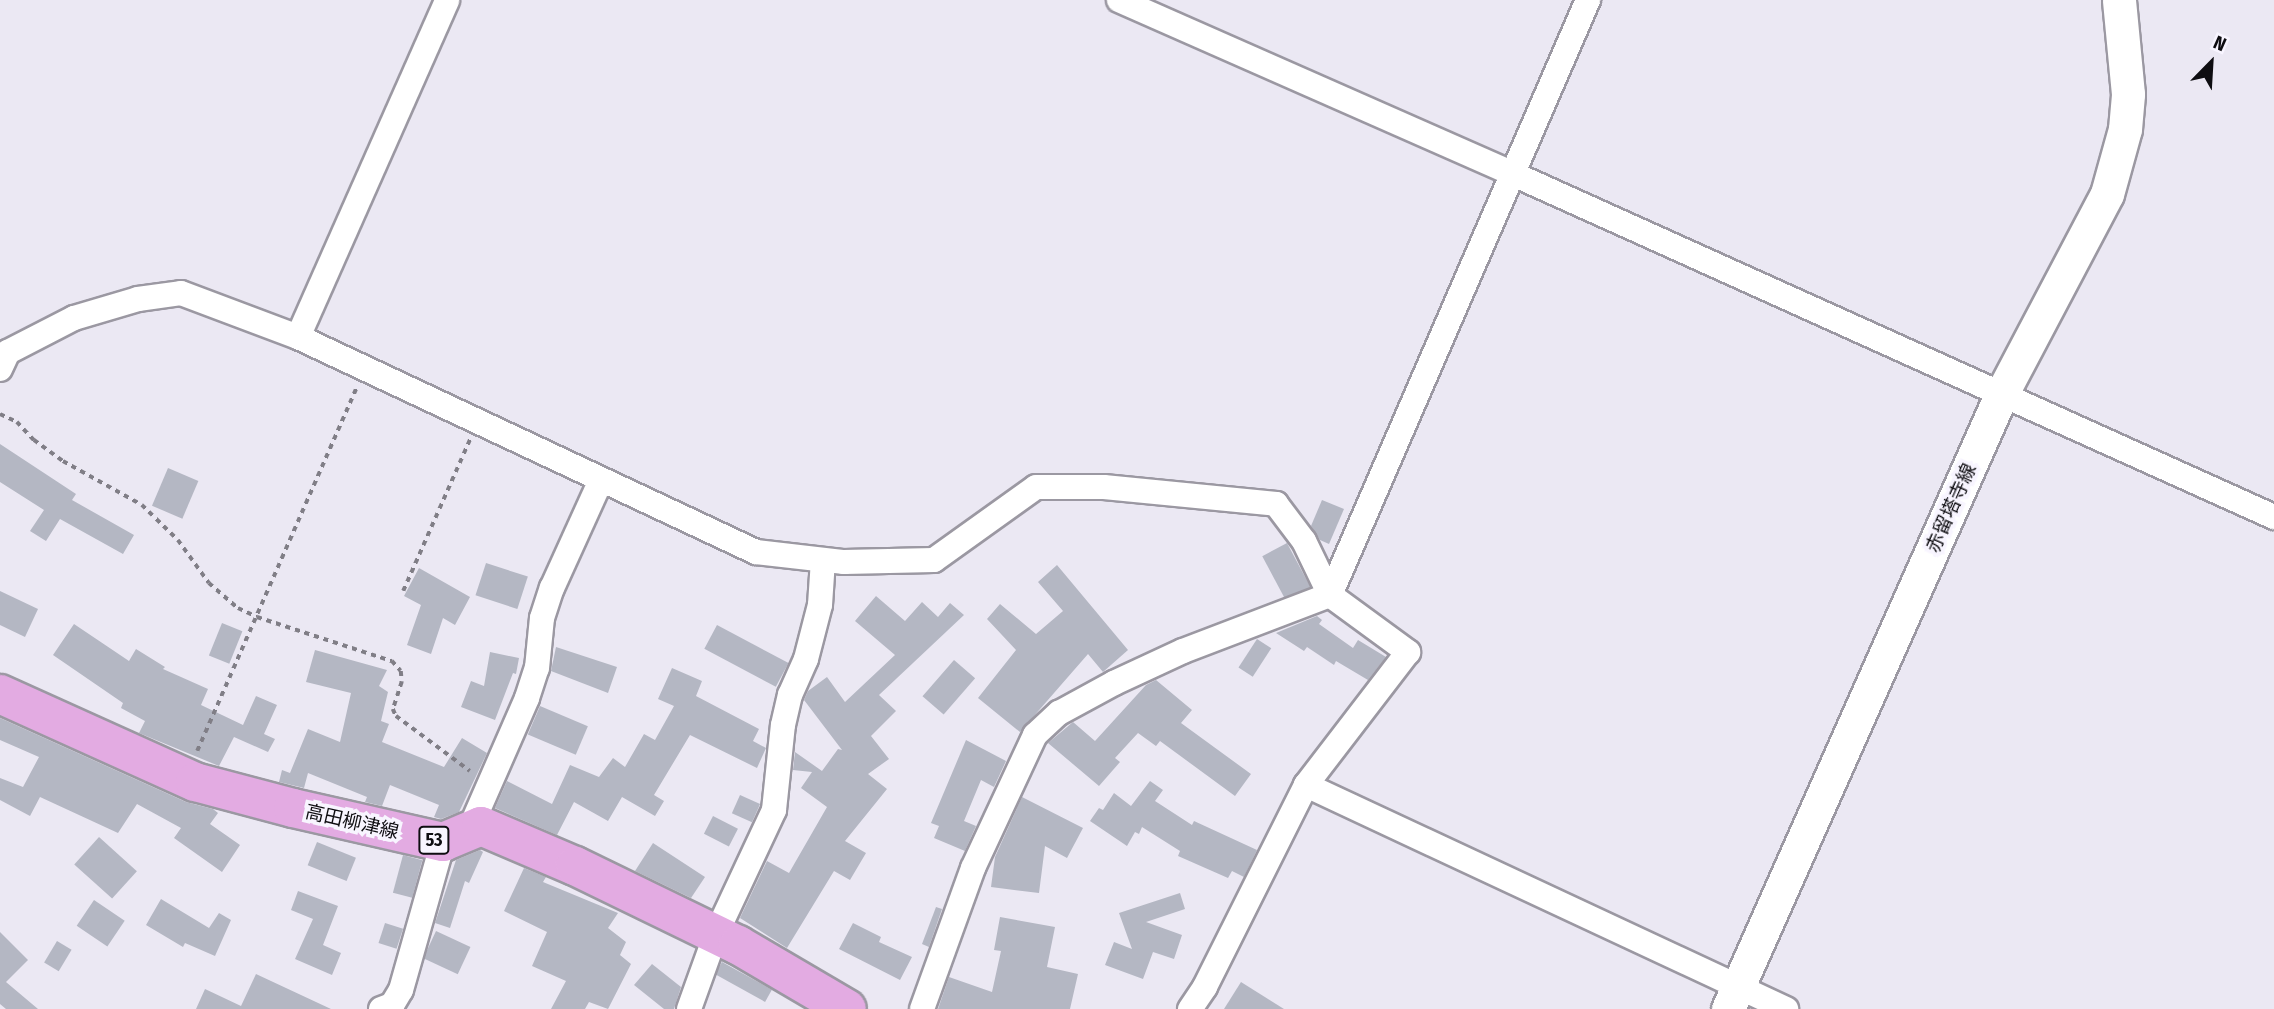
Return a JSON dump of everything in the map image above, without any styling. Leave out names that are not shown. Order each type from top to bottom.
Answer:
[{"type":"main road","name":"赤留塔寺線","points":[[1733,998],[2001,395],[2107,194],[2125,129],[2128,94],[2119,0]]},
{"type":"main road","name":"高田柳津線","points":[[0,694],[186,778],[293,808],[456,837],[481,826],[575,866],[716,934],[847,1009]]},
{"type":"street","points":[[298,337],[447,0]]},
{"type":"street","points":[[1119,0],[1511,173],[2274,517]]},
{"type":"street","points":[[922,1009],[973,868],[1035,734],[1059,713],[1126,677],[1183,651],[1330,595],[1588,0]]},
{"type":"street","points":[[0,369],[8,352],[74,318],[138,299],[181,293],[298,337],[756,552],[823,559],[933,560],[1037,487],[1104,487],[1276,504],[1304,541],[1330,595],[1408,652],[1306,785],[1205,987],[1190,1009]]},
{"type":"street","points":[[381,1009],[392,1005],[401,990],[456,837],[491,782],[507,748],[537,668],[539,631],[552,589],[601,480]]},
{"type":"street","points":[[689,1009],[716,934],[774,810],[783,725],[790,695],[806,659],[820,605],[823,559]]},
{"type":"street","points":[[1306,785],[1733,998],[1786,1009]]},
{"type":"path","points":[[186,778],[365,369]]},
{"type":"path","points":[[0,414],[17,422],[34,440],[63,461],[142,505],[178,540],[224,599],[257,617],[392,661],[401,671],[402,682],[393,709],[396,716],[437,743],[466,768],[491,782]]},
{"type":"path","points":[[403,591],[478,421]]},
{"type":"building","points":[[0,444],[76,494],[72,500],[134,535],[123,554],[60,519],[46,541],[30,531],[44,510],[0,482]]},
{"type":"building","points":[[168,468],[198,481],[182,519],[152,506]]},
{"type":"building","points":[[1322,500],[1344,509],[1329,544],[1320,540],[1311,526]]},
{"type":"building","points":[[1287,543],[1310,587],[1286,600],[1262,556]]},
{"type":"building","points":[[486,563],[528,577],[517,609],[475,595]]},
{"type":"building","points":[[1057,565],[1128,650],[1103,672],[1088,654],[1020,732],[978,698],[1016,650],[987,619],[1000,604],[1036,634],[1063,611],[1038,582]]},
{"type":"building","points":[[419,568],[470,597],[455,625],[443,618],[431,654],[407,645],[421,605],[404,596]]},
{"type":"building","points":[[0,591],[38,609],[25,637],[0,625]]},
{"type":"building","points":[[876,596],[905,621],[922,602],[938,617],[950,603],[964,615],[879,695],[896,711],[871,736],[889,759],[868,774],[887,789],[845,841],[866,853],[850,880],[834,871],[787,948],[740,918],[767,861],[789,873],[827,807],[801,788],[812,772],[793,770],[795,752],[822,771],[838,749],[842,750],[804,700],[808,691],[827,677],[845,702],[895,655],[855,621]]},
{"type":"building","points":[[1317,616],[1322,620],[1319,624],[1353,648],[1358,640],[1386,657],[1368,680],[1336,661],[1334,665],[1307,647],[1304,651],[1276,633]]},
{"type":"building","points":[[222,623],[242,631],[229,664],[209,655]]},
{"type":"building","points":[[74,624],[129,661],[136,649],[165,667],[163,669],[208,689],[201,705],[243,725],[256,696],[277,705],[264,734],[275,739],[268,752],[234,737],[219,766],[139,733],[145,721],[121,708],[123,703],[53,655]]},
{"type":"building","points":[[717,625],[789,663],[776,687],[704,649]]},
{"type":"building","points":[[1257,639],[1271,648],[1253,677],[1238,668]]},
{"type":"building","points":[[556,647],[617,667],[608,693],[551,671]]},
{"type":"building","points":[[315,650],[387,670],[379,686],[388,692],[381,721],[389,724],[382,742],[444,767],[462,738],[487,753],[459,812],[441,819],[434,817],[439,805],[390,785],[382,806],[365,802],[367,797],[308,773],[304,788],[279,782],[282,770],[290,773],[308,729],[340,742],[351,693],[306,682]]},
{"type":"building","points":[[490,652],[519,658],[516,674],[513,673],[495,720],[461,707],[471,681],[484,686]]},
{"type":"building","points":[[954,660],[975,678],[944,715],[923,696]]},
{"type":"building","points":[[672,668],[702,681],[696,696],[759,729],[753,741],[766,748],[757,768],[690,735],[654,795],[664,801],[655,816],[622,797],[608,821],[574,802],[557,835],[495,808],[507,781],[552,804],[570,765],[599,777],[613,758],[625,767],[644,734],[655,740],[674,706],[658,699]]},
{"type":"building","points":[[1156,680],[1192,710],[1181,723],[1251,774],[1235,796],[1160,741],[1156,746],[1138,733],[1115,758],[1120,762],[1099,786],[1048,743],[1073,722],[1095,741],[1146,685]]},
{"type":"building","points":[[540,706],[588,726],[576,755],[528,735]]},
{"type":"building","points":[[0,718],[186,802],[213,809],[218,813],[210,824],[240,845],[222,872],[174,838],[181,828],[137,804],[118,833],[40,797],[30,816],[0,800],[0,778],[23,787],[39,757],[0,740]]},
{"type":"building","points":[[966,740],[1006,761],[994,787],[981,780],[964,821],[976,826],[965,851],[934,838],[939,826],[931,823]]},
{"type":"building","points":[[1150,781],[1163,790],[1155,801],[1192,825],[1194,821],[1257,850],[1244,877],[1232,871],[1228,878],[1178,856],[1180,851],[1142,827],[1139,834],[1135,832],[1127,846],[1090,821],[1099,808],[1103,810],[1114,793],[1131,806]]},
{"type":"building","points":[[740,795],[760,804],[752,822],[732,813]]},
{"type":"building","points":[[1022,797],[1083,828],[1067,858],[1045,846],[1039,893],[991,887],[995,857]]},
{"type":"building","points":[[713,816],[738,829],[729,847],[704,834]]},
{"type":"building","points":[[99,837],[137,871],[112,899],[74,864]]},
{"type":"building","points":[[317,842],[356,858],[347,881],[308,865]]},
{"type":"building","points":[[653,843],[705,877],[691,898],[635,871]]},
{"type":"building","points":[[480,850],[483,852],[469,883],[465,881],[450,928],[435,923],[456,860]]},
{"type":"building","points":[[403,855],[422,860],[412,898],[393,893]]},
{"type":"building","points":[[524,868],[546,877],[543,882],[618,913],[608,928],[626,942],[620,955],[631,964],[608,1009],[589,1002],[585,1009],[551,1009],[566,981],[532,966],[547,932],[504,911]]},
{"type":"building","points":[[298,891],[338,906],[323,945],[341,953],[332,975],[295,959],[313,919],[291,910]]},
{"type":"building","points":[[1180,893],[1185,909],[1146,922],[1182,935],[1174,959],[1153,952],[1143,979],[1105,965],[1114,942],[1132,949],[1119,913]]},
{"type":"building","points":[[161,899],[209,928],[219,913],[231,920],[215,956],[185,943],[183,947],[146,925]]},
{"type":"building","points":[[94,900],[125,921],[107,946],[77,926]]},
{"type":"building","points":[[936,907],[942,909],[929,947],[922,944]]},
{"type":"building","points":[[1000,917],[1055,927],[1047,967],[1078,974],[1070,1009],[938,1009],[949,977],[992,992],[1001,951],[994,950]]},
{"type":"building","points":[[385,923],[403,929],[397,949],[379,943]]},
{"type":"building","points":[[853,923],[881,937],[879,942],[912,957],[900,980],[839,949]]},
{"type":"building","points":[[436,931],[470,947],[458,974],[423,958]]},
{"type":"building","points":[[0,932],[28,960],[6,982],[38,1009],[6,1009],[0,1004]]},
{"type":"building","points":[[57,941],[72,950],[59,971],[44,962]]},
{"type":"building","points":[[722,962],[772,990],[765,1002],[715,974]]},
{"type":"building","points":[[652,964],[681,987],[674,1009],[664,1009],[634,985]]},
{"type":"building","points":[[256,974],[331,1009],[196,1009],[205,989],[241,1006]]},
{"type":"building","points":[[1241,982],[1284,1009],[1224,1009]]}]
